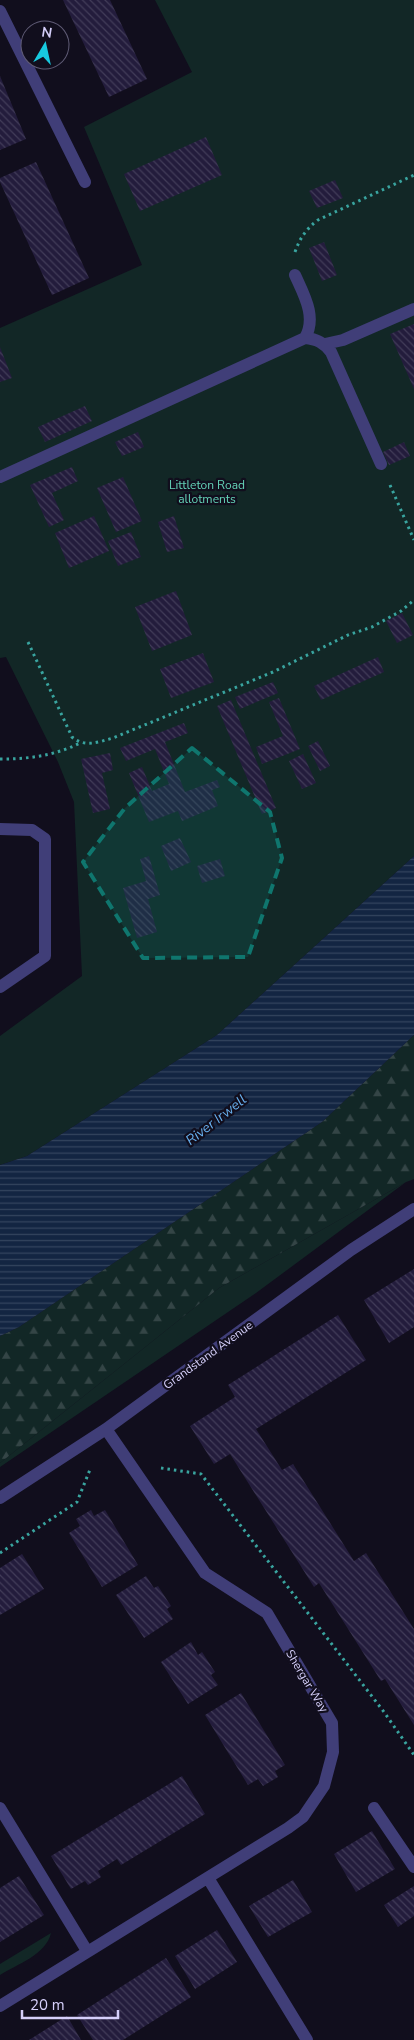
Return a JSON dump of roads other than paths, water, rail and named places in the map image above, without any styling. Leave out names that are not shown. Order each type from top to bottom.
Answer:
[{"type":"street","points":[[0,11],[84,182]]},
{"type":"street","points":[[295,275],[310,316],[309,330],[305,338]]},
{"type":"street","points":[[325,344],[343,340],[414,309]]},
{"type":"street","points":[[0,477],[305,338],[314,339],[325,344],[331,352],[380,464]]},
{"type":"street","points":[[0,829],[32,830],[45,839],[46,956],[0,986]]},
{"type":"street","name":"Grandstand Avenue","points":[[0,1498],[106,1429],[338,1260],[414,1209]]},
{"type":"street","name":"Shergar Way","points":[[0,2006],[303,1817],[324,1786],[333,1752],[332,1723],[267,1613],[205,1573],[106,1429]]},
{"type":"street","points":[[0,1808],[87,1951]]},
{"type":"street","points":[[374,1808],[414,1866]]},
{"type":"street","points":[[208,1878],[307,2040]]},
{"type":"water","name":"River Irwell","points":[[414,856],[414,1035],[322,1122],[19,1327],[0,1336],[0,1165],[27,1156],[217,1035]]},
{"type":"park label","name":"Littleton Road allotments","points":[[207,492]]}]
